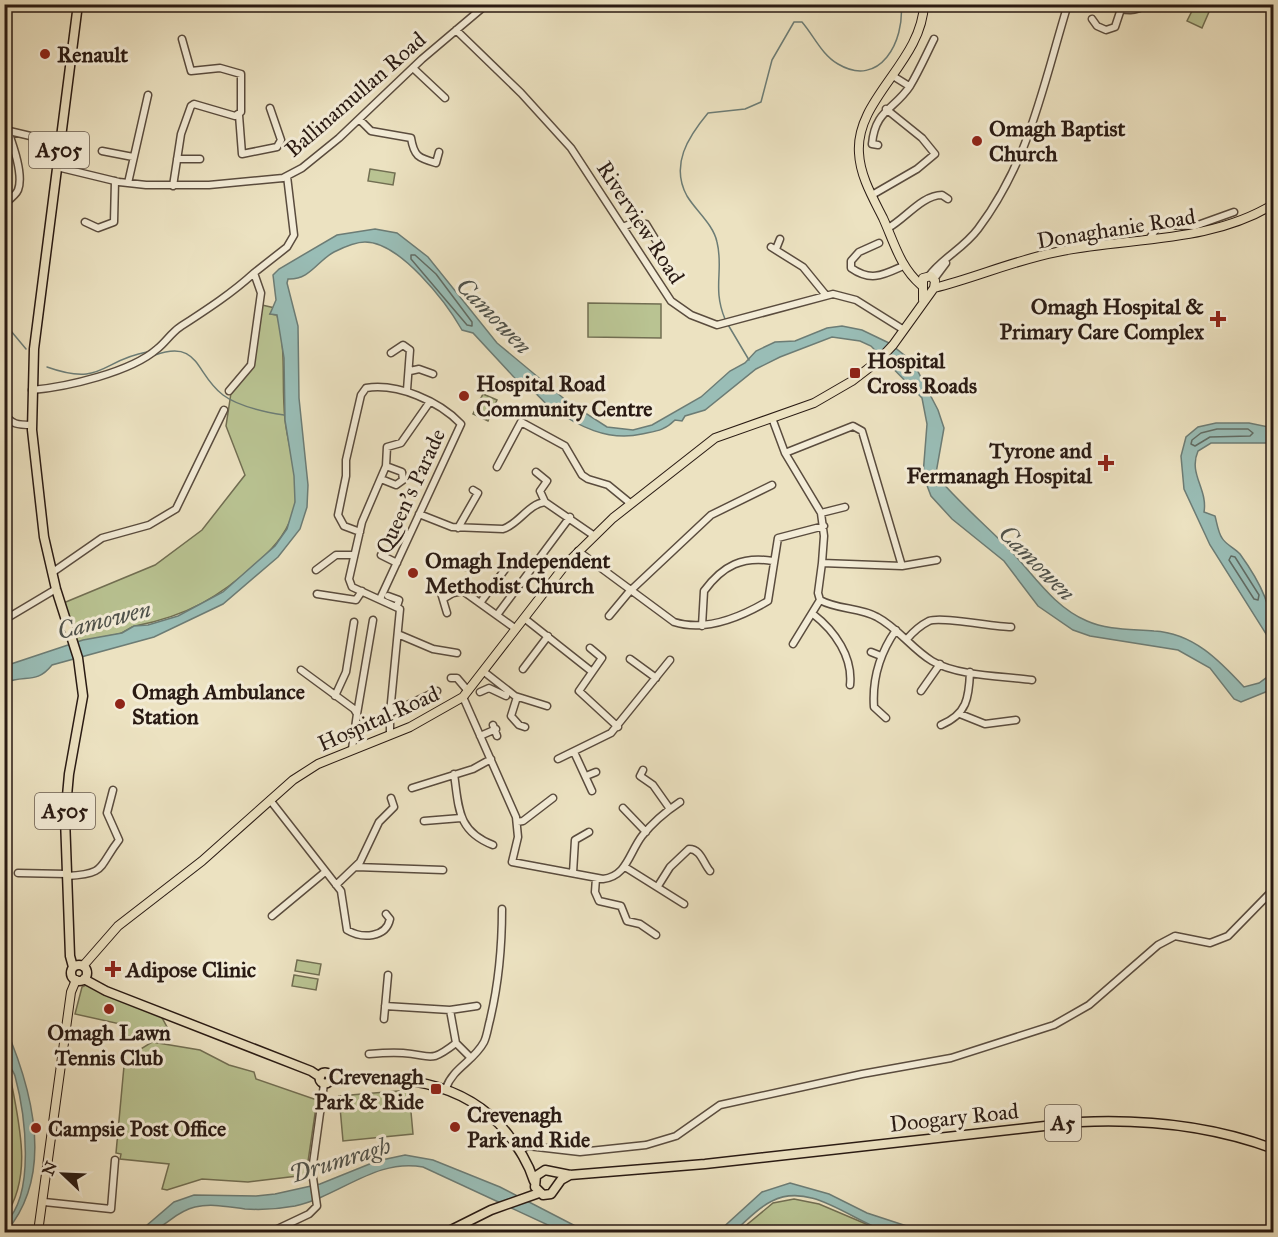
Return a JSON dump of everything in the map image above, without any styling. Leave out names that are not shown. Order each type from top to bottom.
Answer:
[{"type":"highway","name":"A505","points":[[78,4],[34,349],[32,390],[32,425],[41,521],[57,589],[78,658],[83,704],[66,796],[70,956],[87,973],[80,979],[71,974],[78,966]]},
{"type":"highway","points":[[80,979],[311,1071],[325,1079],[393,1077],[446,1088],[481,1107],[498,1123],[520,1150],[536,1187],[551,1194],[558,1184],[570,1175]]},
{"type":"highway","name":"Doogary Road","points":[[570,1175],[705,1164],[1037,1126],[1112,1120],[1197,1129],[1237,1137],[1274,1149]]},
{"type":"highway","points":[[447,1233],[491,1210],[527,1196],[536,1187],[542,1171],[528,1164]]},
{"type":"highway","name":"A5","points":[[542,1171],[570,1175]]},
{"type":"highway","points":[[554,1173],[558,1184]]},
{"type":"highway","points":[[456,1233],[481,1215]]},
{"type":"main road","points":[[903,330],[922,302],[929,283],[910,274],[903,266],[861,166],[859,143],[870,111],[917,37],[924,4]]},
{"type":"main road","name":"Donaghanie Road","points":[[929,283],[960,281],[1052,253],[1223,228],[1274,204]]},
{"type":"main road","name":"Hospital Road","points":[[78,966],[118,926],[202,861],[270,800],[318,764],[390,735],[465,694],[578,551],[630,503],[715,438],[814,403],[852,381],[881,358],[903,330]]},
{"type":"main road","points":[[39,1233],[70,1001],[80,979]]},
{"type":"street","name":"Ballinamullan Road","points":[[57,166],[115,181],[173,186],[242,183],[287,176],[302,168],[359,119],[413,68],[487,4]]},
{"type":"street","points":[[929,283],[978,230],[1017,167],[1034,126],[1068,4]]},
{"type":"street","points":[[1113,4],[1121,9],[1136,10],[1149,4]]},
{"type":"street","points":[[1092,19],[1097,26],[1107,30],[1115,27],[1121,9]]},
{"type":"street","name":"Riverview Road","points":[[456,30],[561,135],[671,300],[691,315],[717,325],[792,306],[825,294]]},
{"type":"street","points":[[182,39],[191,71],[220,68],[241,74],[239,115],[242,154],[277,147],[281,140],[270,108]]},
{"type":"street","points":[[878,145],[872,144],[880,116],[886,108],[902,97],[934,39]]},
{"type":"street","points":[[413,68],[445,98]]},
{"type":"street","points":[[893,76],[909,86]]},
{"type":"street","points":[[128,183],[148,94]]},
{"type":"street","points":[[173,186],[181,134],[191,106],[194,104],[239,115]]},
{"type":"street","points":[[872,195],[918,169],[935,154],[922,138],[886,108]]},
{"type":"street","points":[[359,119],[371,131],[411,138],[414,153],[419,159],[436,163],[440,152]]},
{"type":"street","points":[[6,130],[60,143]]},
{"type":"street","points":[[4,204],[16,194],[20,182],[17,156],[6,130]]},
{"type":"street","points":[[102,151],[133,157]]},
{"type":"street","points":[[177,159],[200,159]]},
{"type":"street","points":[[32,390],[98,378],[148,355],[177,329],[256,276],[287,247],[294,235],[287,176]]},
{"type":"street","points":[[85,222],[98,228],[114,222],[115,181]]},
{"type":"street","points":[[888,228],[905,218],[930,196],[942,195],[948,199]]},
{"type":"street","points":[[1149,239],[1159,225],[1195,226],[1232,212]]},
{"type":"street","points":[[623,228],[632,223],[646,224],[660,246]]},
{"type":"street","points":[[780,239],[774,248],[803,267],[825,294],[856,300],[903,330]]},
{"type":"street","points":[[879,243],[859,252],[851,261],[851,268],[871,278],[878,278],[903,266]]},
{"type":"street","points":[[229,391],[251,365],[261,294],[256,276]]},
{"type":"street","points":[[360,532],[344,526],[338,515],[346,476],[346,460],[361,395],[366,388],[407,390],[410,350],[407,346],[392,353]]},
{"type":"street","points":[[410,370],[419,369],[433,375]]},
{"type":"street","name":"Queen's Parade","points":[[380,599],[461,424],[407,390]]},
{"type":"street","points":[[390,735],[390,713],[402,614],[397,606],[362,591],[350,583],[360,532],[386,466],[387,447],[401,443],[429,403]]},
{"type":"street","points":[[53,572],[102,538],[149,525],[176,509],[224,410]]},
{"type":"street","points":[[4,412],[8,420],[16,425],[32,425]]},
{"type":"street","points":[[772,418],[785,453],[821,513],[824,526],[818,593],[820,600],[793,644]]},
{"type":"street","points":[[497,467],[521,422],[565,446],[582,475],[588,480],[608,485],[630,503]]},
{"type":"street","points":[[785,453],[853,426],[862,431],[902,566]]},
{"type":"street","points":[[381,479],[396,485],[403,480],[402,472],[386,466]]},
{"type":"street","points":[[536,472],[547,481],[540,491],[545,502],[570,517],[593,536]]},
{"type":"street","points":[[609,616],[711,515],[772,486]]},
{"type":"street","points":[[458,528],[478,493],[473,490]]},
{"type":"street","points":[[420,514],[458,528],[503,529],[510,527],[535,505],[545,502]]},
{"type":"street","points":[[821,513],[845,507]]},
{"type":"street","points":[[497,615],[570,517]]},
{"type":"street","points":[[578,551],[674,622],[688,627],[702,626],[768,601],[778,538],[824,526]]},
{"type":"street","points":[[316,570],[336,555],[354,555]]},
{"type":"street","points":[[381,555],[397,562]]},
{"type":"street","points":[[702,626],[704,591],[725,569],[754,558],[773,561]]},
{"type":"street","points":[[480,603],[512,560]]},
{"type":"street","points":[[822,563],[902,566],[937,560]]},
{"type":"street","points":[[4,620],[57,589]]},
{"type":"street","points":[[320,597],[356,600],[362,591]]},
{"type":"street","points":[[447,613],[442,596],[463,591],[516,629]]},
{"type":"street","points":[[388,596],[399,600],[397,606]]},
{"type":"street","points":[[820,600],[833,607],[871,614],[896,630],[931,661],[953,670],[1032,680]]},
{"type":"street","points":[[813,614],[840,644],[849,660],[852,670],[850,685]]},
{"type":"street","points":[[524,618],[591,671]]},
{"type":"street","points":[[907,639],[931,620],[944,619],[987,626],[1011,627]]},
{"type":"street","points":[[352,749],[373,620]]},
{"type":"street","points":[[335,696],[346,672],[354,622]]},
{"type":"street","points":[[886,718],[877,711],[874,703],[881,656],[896,630]]},
{"type":"street","points":[[400,635],[433,649],[457,653]]},
{"type":"street","points":[[523,669],[548,636]]},
{"type":"street","points":[[590,648],[602,658],[579,691],[618,727]]},
{"type":"street","points":[[871,652],[881,656]]},
{"type":"street","points":[[630,659],[656,678]]},
{"type":"street","points":[[558,759],[611,733],[618,727],[670,660]]},
{"type":"street","points":[[921,691],[940,664]]},
{"type":"street","points":[[301,670],[357,714]]},
{"type":"street","points":[[483,671],[517,697],[547,706]]},
{"type":"street","points":[[941,725],[957,718],[965,705],[970,672]]},
{"type":"street","points":[[451,678],[457,678],[465,694],[480,735],[518,822],[512,862],[596,878],[611,878],[625,867],[646,832],[680,802]]},
{"type":"street","points":[[495,690],[499,682]]},
{"type":"street","points":[[480,692],[489,688],[506,696]]},
{"type":"street","points":[[390,713],[437,691]]},
{"type":"street","points":[[517,697],[511,716],[519,725],[525,727]]},
{"type":"street","points":[[960,714],[985,724],[1016,720]]},
{"type":"street","points":[[480,735],[495,730]]},
{"type":"street","points":[[573,752],[592,790]]},
{"type":"street","points":[[412,788],[491,759]]},
{"type":"street","points":[[643,770],[640,776],[653,785],[670,809]]},
{"type":"street","points":[[586,776],[596,772]]},
{"type":"street","points":[[454,774],[461,818],[472,833],[493,845]]},
{"type":"street","points":[[18,873],[67,875],[93,873],[100,869],[119,840],[106,813],[113,790]]},
{"type":"street","points":[[336,885],[356,867],[379,822],[394,807],[391,798]]},
{"type":"street","points":[[518,822],[523,821],[553,798]]},
{"type":"street","points":[[270,800],[341,891],[345,922],[350,932],[382,934],[389,925],[389,916],[386,914]]},
{"type":"street","points":[[623,808],[646,832]]},
{"type":"street","points":[[424,821],[461,818]]},
{"type":"street","points":[[573,873],[575,840],[589,832]]},
{"type":"street","points":[[300,836],[309,834]]},
{"type":"street","points":[[658,886],[670,867],[689,849],[700,854],[710,872]]},
{"type":"street","points":[[356,867],[443,870]]},
{"type":"street","points":[[625,867],[684,904]]},
{"type":"street","points":[[272,916],[325,872]]},
{"type":"street","points":[[596,878],[595,892],[599,901],[621,906],[627,921],[640,924],[656,935]]},
{"type":"street","points":[[520,1150],[528,1146],[580,1152],[646,1145],[676,1136],[720,1106],[862,1074],[951,1059],[1054,1025],[1089,1005],[1158,945],[1175,936],[1210,943],[1228,936],[1274,889]]},
{"type":"street","points":[[446,1088],[453,1073],[471,1058],[484,1042],[497,988],[502,948],[502,909]]},
{"type":"street","points":[[384,1019],[388,975]]},
{"type":"street","points":[[385,1006],[450,1010],[477,1006]]},
{"type":"street","points":[[450,1010],[456,1043],[471,1058]]},
{"type":"street","points":[[369,1054],[405,1053],[427,1058],[444,1053],[456,1043]]},
{"type":"street","points":[[271,1233],[309,1214],[317,1206],[318,1199],[312,1178],[325,1079]]},
{"type":"street","points":[[44,1202],[111,1209],[115,1160]]},
{"type":"green space","points":[[1195,5],[1212,5],[1202,28],[1187,21]]},
{"type":"green space","points":[[370,169],[395,173],[393,185],[368,181]]},
{"type":"green space","points":[[588,303],[661,304],[661,338],[588,337]]},
{"type":"green space","points":[[262,305],[275,308],[270,314],[277,315],[282,341],[285,420],[296,484],[293,514],[286,529],[271,550],[244,574],[202,603],[171,617],[133,627],[119,634],[75,643],[61,604],[155,565],[202,530],[245,475],[226,426],[231,393],[253,365]]},
{"type":"green space","points":[[483,394],[497,400],[488,421],[473,414]]},
{"type":"green space","points":[[457,558],[475,559],[475,564],[478,561],[481,563],[471,576],[470,571],[454,569]]},
{"type":"green space","points":[[297,960],[321,964],[319,975],[295,971]]},
{"type":"green space","points":[[294,975],[318,979],[316,990],[292,986]]},
{"type":"green space","name":"Omagh Lawn Tennis Club","points":[[86,985],[161,1016],[167,1027],[166,1041],[126,1036],[125,1025],[75,1014],[82,987]]},
{"type":"green space","points":[[152,1042],[200,1050],[229,1065],[254,1072],[256,1079],[317,1100],[306,1175],[248,1182],[202,1179],[167,1190],[162,1189],[169,1164],[120,1159],[121,1154],[116,1153],[124,1066],[141,1059],[139,1050]]},
{"type":"green space","points":[[4,1062],[9,1069],[16,1107],[22,1164],[14,1200],[5,1217]]},
{"type":"green space","points":[[409,1090],[413,1134],[343,1141],[339,1096]]},
{"type":"green space","points":[[794,1199],[819,1204],[885,1232],[738,1232],[773,1203]]},
{"type":"water","points":[[375,229],[397,233],[428,257],[497,343],[568,402],[607,427],[633,430],[652,425],[701,397],[730,371],[745,363],[756,351],[775,342],[795,341],[827,328],[842,326],[862,330],[889,343],[913,362],[938,410],[944,428],[936,473],[940,480],[1007,547],[1053,598],[1075,615],[1095,624],[1111,628],[1168,633],[1193,642],[1215,658],[1244,687],[1259,683],[1274,672],[1273,689],[1241,702],[1234,699],[1210,668],[1178,650],[1090,636],[1073,630],[1038,606],[1004,561],[952,519],[931,496],[923,475],[927,424],[922,398],[871,346],[860,341],[832,337],[756,369],[705,410],[685,416],[682,421],[675,420],[656,431],[642,434],[617,436],[605,434],[571,420],[550,407],[535,393],[524,388],[473,333],[462,330],[434,290],[407,262],[379,245],[365,242],[337,250],[308,273],[288,279],[287,283],[298,326],[299,398],[308,485],[307,507],[300,529],[278,557],[223,604],[154,637],[52,665],[41,675],[5,683],[5,667],[8,665],[83,640],[122,633],[134,626],[148,625],[178,616],[223,592],[275,546],[287,529],[295,502],[294,476],[285,420],[284,358],[277,315],[270,314],[276,300],[273,275],[279,269],[337,235]]},
{"type":"water","points":[[1216,423],[1249,423],[1273,428],[1273,443],[1211,443],[1198,451],[1195,467],[1203,496],[1204,512],[1215,516],[1222,538],[1240,554],[1265,597],[1273,632],[1273,645],[1210,545],[1184,489],[1181,456],[1186,437],[1198,427]]},
{"type":"water","points":[[4,1024],[23,1075],[30,1102],[35,1157],[31,1184],[21,1209],[6,1232],[5,1223],[15,1210],[21,1193],[25,1153],[19,1092],[14,1073],[4,1056]]},
{"type":"water","points":[[405,1155],[433,1160],[500,1187],[587,1232],[563,1232],[423,1167],[406,1166],[374,1173],[295,1206],[276,1209],[245,1209],[214,1205],[195,1207],[180,1213],[156,1229],[139,1232],[174,1202],[194,1195],[275,1194],[320,1184],[377,1161]]},
{"type":"water","points":[[790,1183],[829,1194],[867,1213],[925,1232],[888,1232],[817,1199],[787,1196],[772,1201],[756,1211],[733,1232],[718,1232],[762,1192]]},
{"type":"waterway","points":[[725,319],[719,298],[719,252],[715,235],[687,196],[682,185],[681,162],[688,142],[708,113],[745,109],[761,102],[772,60],[794,22],[802,22],[832,60],[853,70],[866,70],[877,66],[894,46],[899,32],[901,4]]},
{"type":"waterway","points":[[4,310],[11,331],[26,349]]},
{"type":"waterway","points":[[727,323],[749,360]]},
{"type":"waterway","points":[[155,355],[170,351],[189,355],[214,387],[229,399],[252,408],[284,415]]},
{"type":"waterway","points":[[47,367],[65,372],[91,373],[147,352]]},
{"type":"place","name":"Renault","points":[[45,54]]},
{"type":"place","name":"Omagh Baptist Church","points":[[977,141]]},
{"type":"place","name":"Omagh Hospital & Primary Care Complex","points":[[1218,319]]},
{"type":"place","name":"Hospital Cross Roads","points":[[855,373]]},
{"type":"place","name":"Hospital Road Community Centre","points":[[464,396]]},
{"type":"place","name":"Tyrone and Fermanagh Hospital","points":[[1106,463]]},
{"type":"place","name":"Omagh Independent Methodist Church","points":[[413,573]]},
{"type":"place","name":"Omagh Ambulance Station","points":[[120,704]]},
{"type":"place","name":"Adipose Clinic","points":[[113,969]]},
{"type":"place","name":"Omagh Lawn Tennis Club","points":[[109,1009]]},
{"type":"place","name":"Crevenagh Park & Ride","points":[[436,1089]]},
{"type":"place","name":"Crevenagh Park and Ride","points":[[455,1127]]},
{"type":"place","name":"Campsie Post Office","points":[[36,1128]]},
{"type":"water label","name":"Camowen","points":[[494,316]]},
{"type":"water label","name":"Camowen","points":[[1037,563]]},
{"type":"water label","name":"Camowen","points":[[104,620]]},
{"type":"water label","name":"Drumragh","points":[[340,1160]]}]
